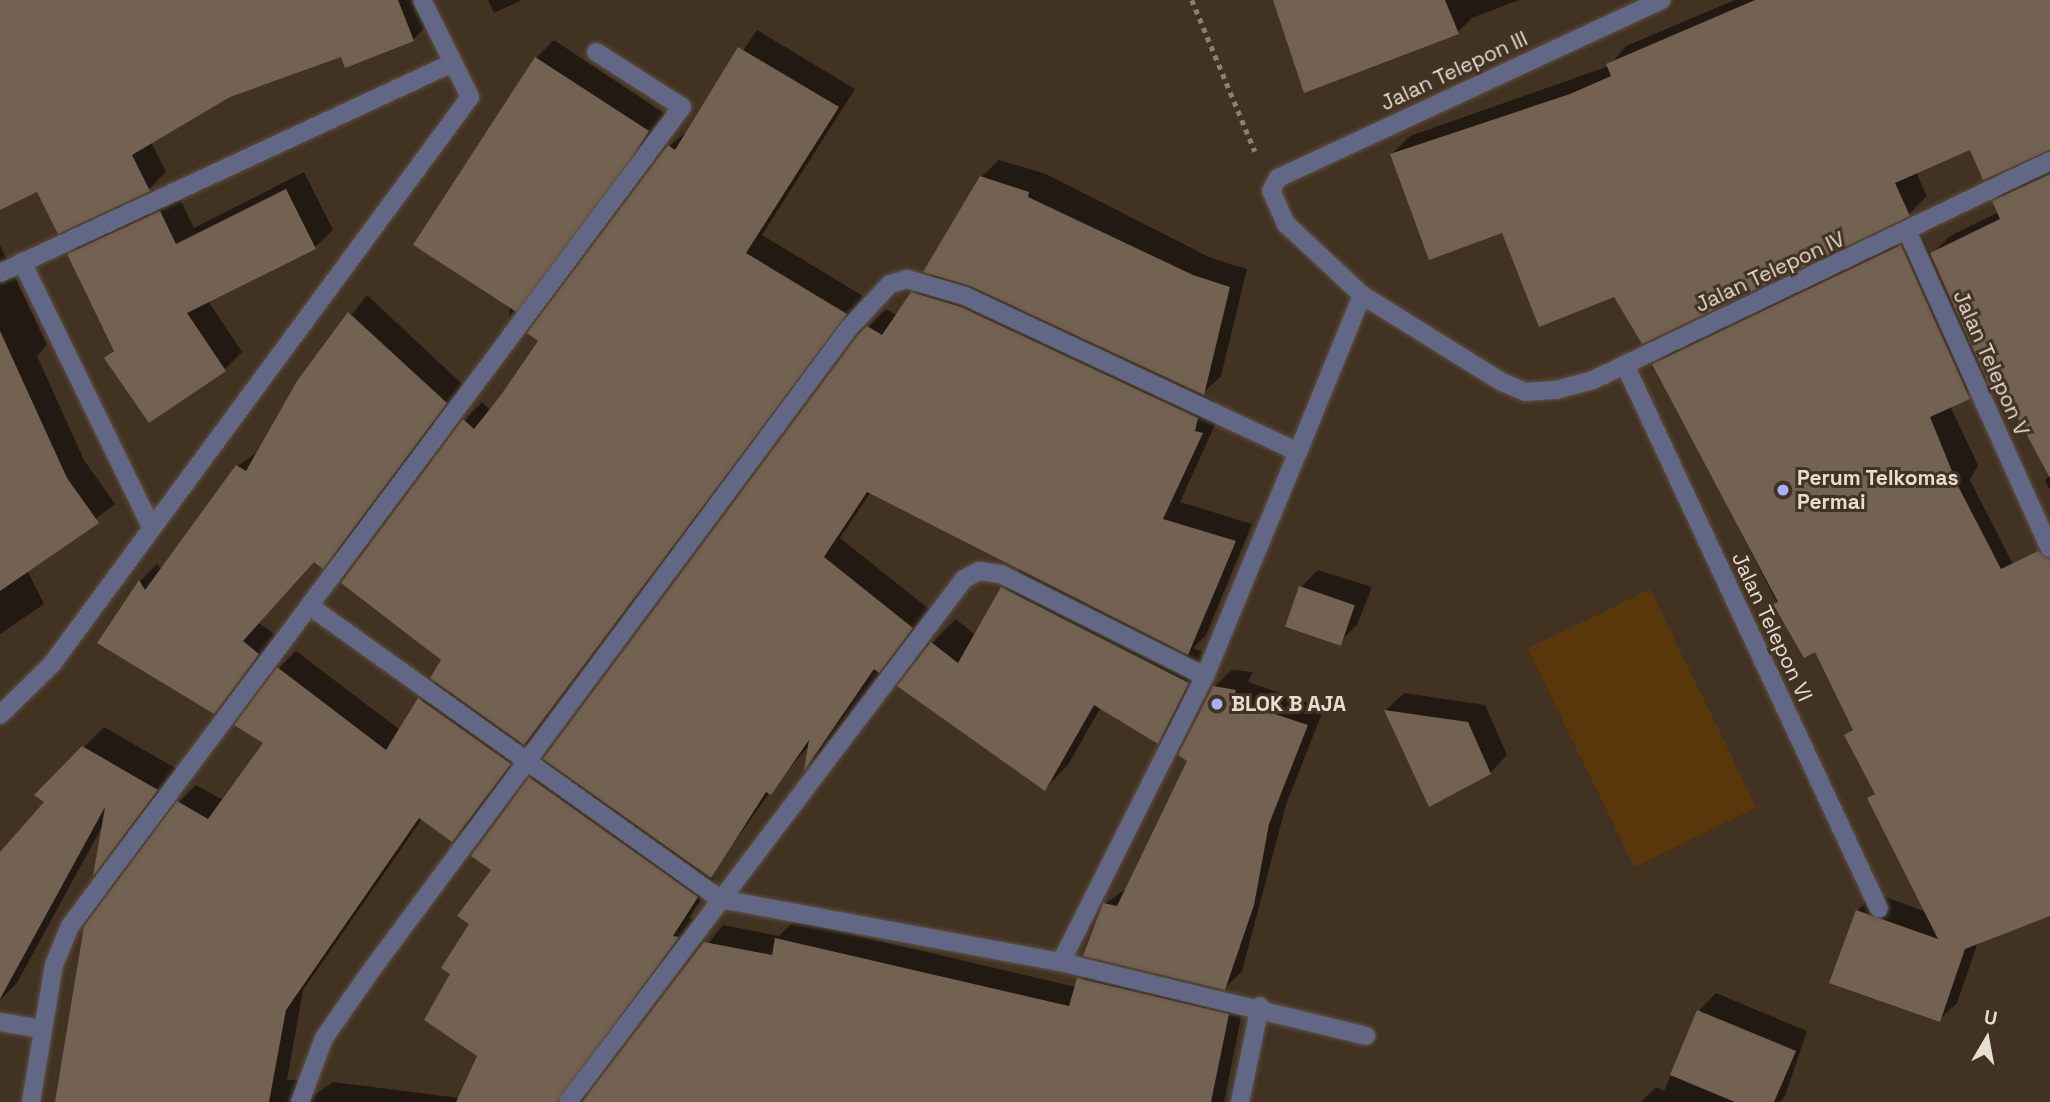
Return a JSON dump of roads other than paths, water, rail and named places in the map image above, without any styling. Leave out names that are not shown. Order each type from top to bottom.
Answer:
[{"type":"street","points":[[0,715],[52,664],[150,524],[470,97],[422,0]]},
{"type":"street","name":"Jalan Telepon III","points":[[1271,191],[1284,173],[1662,0]]},
{"type":"street","points":[[31,1102],[42,1029],[69,926],[311,607],[682,107],[596,52]]},
{"type":"street","points":[[0,273],[452,64]]},
{"type":"street","name":"Jalan Telepon IV","points":[[1271,191],[1286,224],[1362,295],[1502,383],[1525,392],[1556,390],[1625,365],[1908,233],[2050,161]]},
{"type":"street","name":"Jalan Telepon V","points":[[1908,233],[2050,549]]},
{"type":"street","points":[[22,262],[150,524]]},
{"type":"street","points":[[300,1102],[324,1038],[524,761],[849,328],[898,280],[965,296],[1298,452]]},
{"type":"street","points":[[1061,962],[1205,676],[1362,295]]},
{"type":"street","name":"Jalan Telepon VI","points":[[1625,365],[1879,909]]},
{"type":"street","points":[[568,1102],[937,614],[979,571],[1001,574],[1205,676]]},
{"type":"street","points":[[311,607],[720,899],[1061,962],[1260,1006],[1366,1036]]},
{"type":"street","points":[[1240,1102],[1260,1006]]},
{"type":"street","points":[[0,1022],[42,1029]]},
{"type":"place","name":"Perum Telkomas Permai","points":[[1783,490]]},
{"type":"place","name":"BLOK B AJA","points":[[1217,704]]}]
